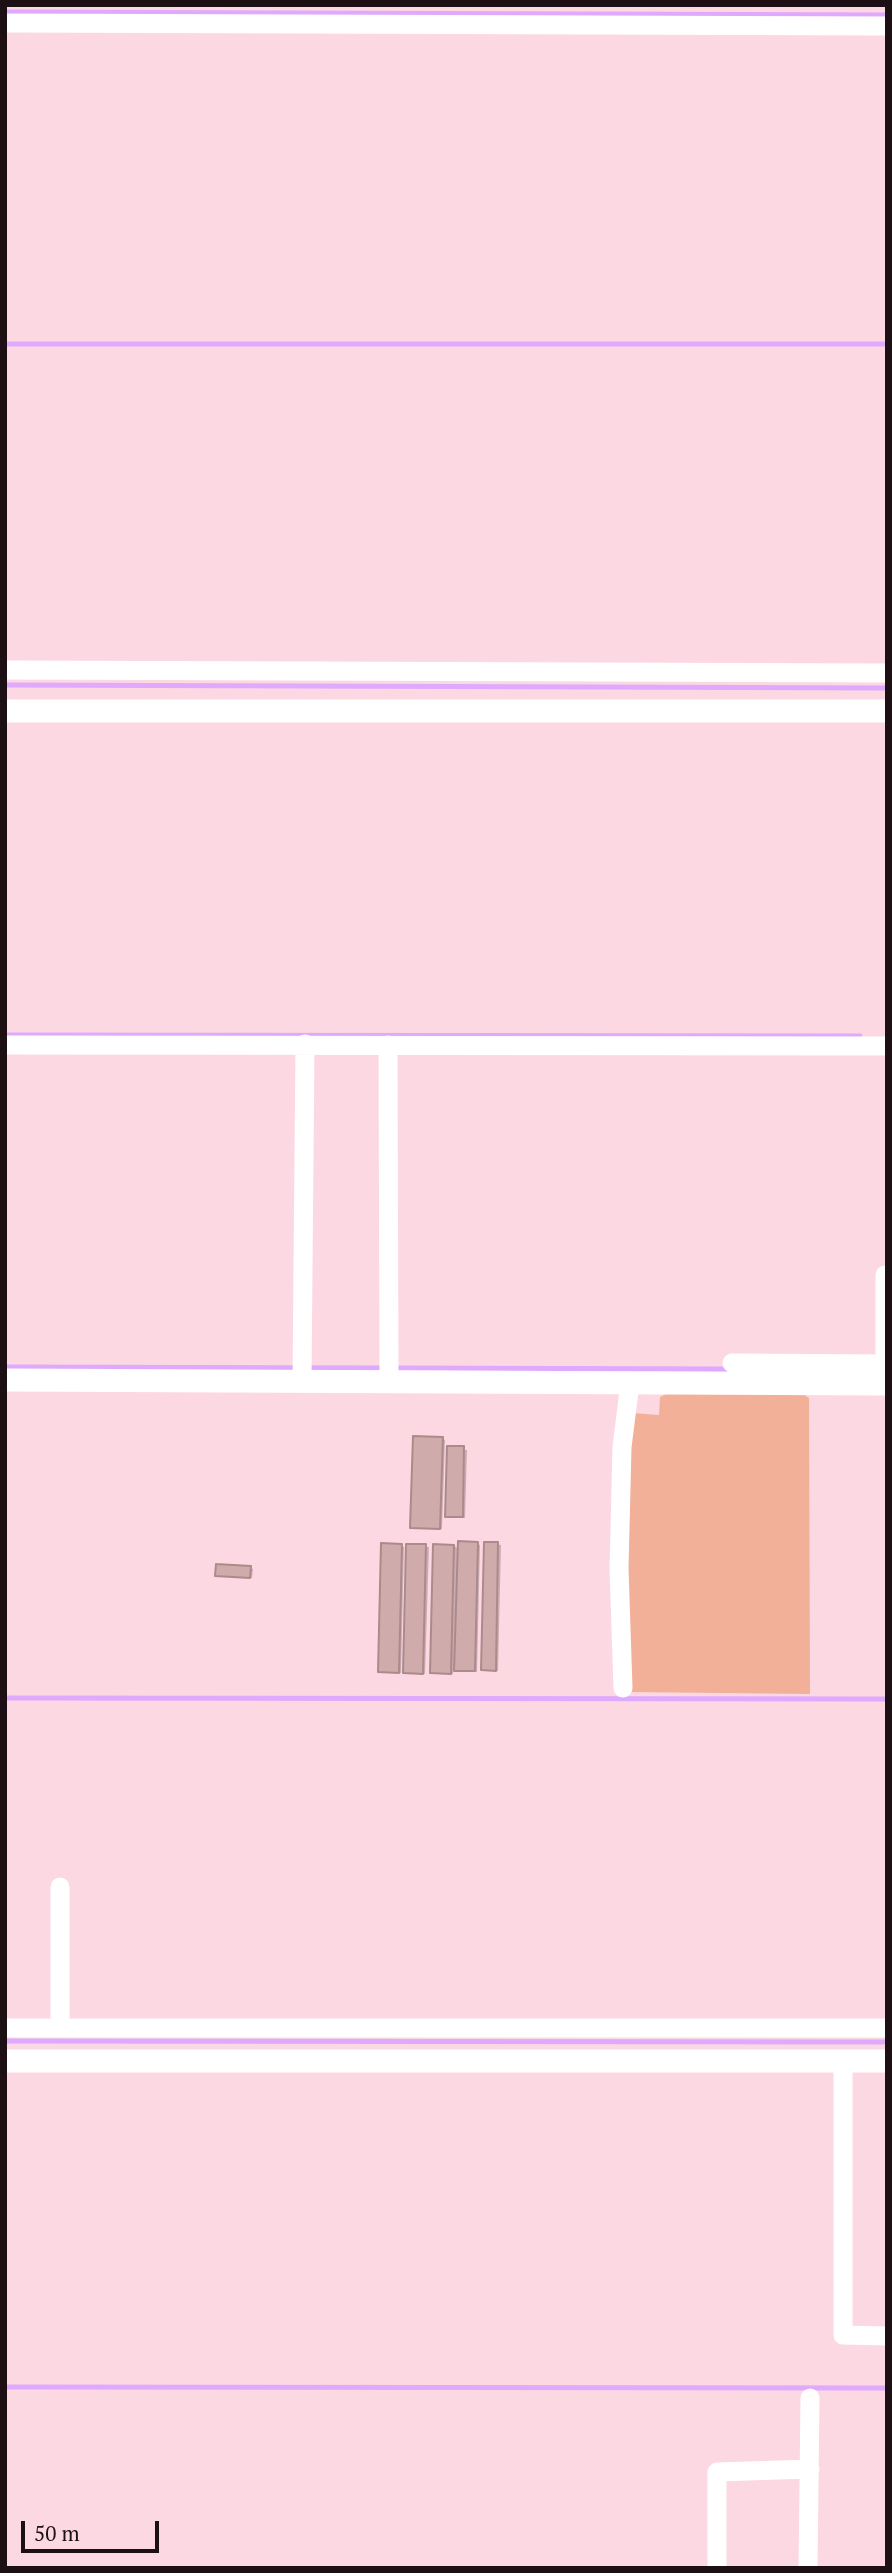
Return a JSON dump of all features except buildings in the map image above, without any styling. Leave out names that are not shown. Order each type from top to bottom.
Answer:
[{"type":"street","points":[[5,23],[887,26]]},
{"type":"street","points":[[5,670],[887,673]]},
{"type":"street","points":[[5,711],[887,712]]},
{"type":"street","points":[[302,1372],[304,1044]]},
{"type":"street","points":[[5,1045],[887,1046]]},
{"type":"street","points":[[388,1045],[389,1372]]},
{"type":"street","points":[[5,1380],[389,1372],[630,1383],[783,1372],[886,1371],[885,1275]]},
{"type":"street","points":[[732,1363],[783,1372]]},
{"type":"street","points":[[623,1689],[619,1568],[622,1447],[630,1383]]},
{"type":"street","points":[[60,1887],[64,2040]]},
{"type":"street","points":[[5,2028],[64,2040],[276,2043],[753,2043],[887,2028]]},
{"type":"street","points":[[5,2061],[64,2040],[753,2043],[843,2061],[887,2061]]},
{"type":"street","points":[[843,2061],[843,2335],[887,2336]]},
{"type":"street","points":[[808,2568],[810,2398]]},
{"type":"street","points":[[717,2568],[717,2472],[810,2469]]},
{"type":"shaded area","points":[[666,1394],[803,1394],[809,1398],[810,1694],[627,1692],[626,1545],[632,1413],[659,1415],[660,1397]]},
{"type":"waterway","points":[[5,12],[887,15]]},
{"type":"waterway","points":[[5,344],[887,344]]},
{"type":"waterway","points":[[5,685],[887,688]]},
{"type":"waterway","points":[[5,1035],[860,1036]]},
{"type":"waterway","points":[[5,1367],[384,1368]]},
{"type":"waterway","points":[[393,1368],[730,1369]]},
{"type":"waterway","points":[[5,1698],[887,1699]]},
{"type":"waterway","points":[[5,2041],[887,2042]]},
{"type":"waterway","points":[[5,2387],[887,2388]]}]
